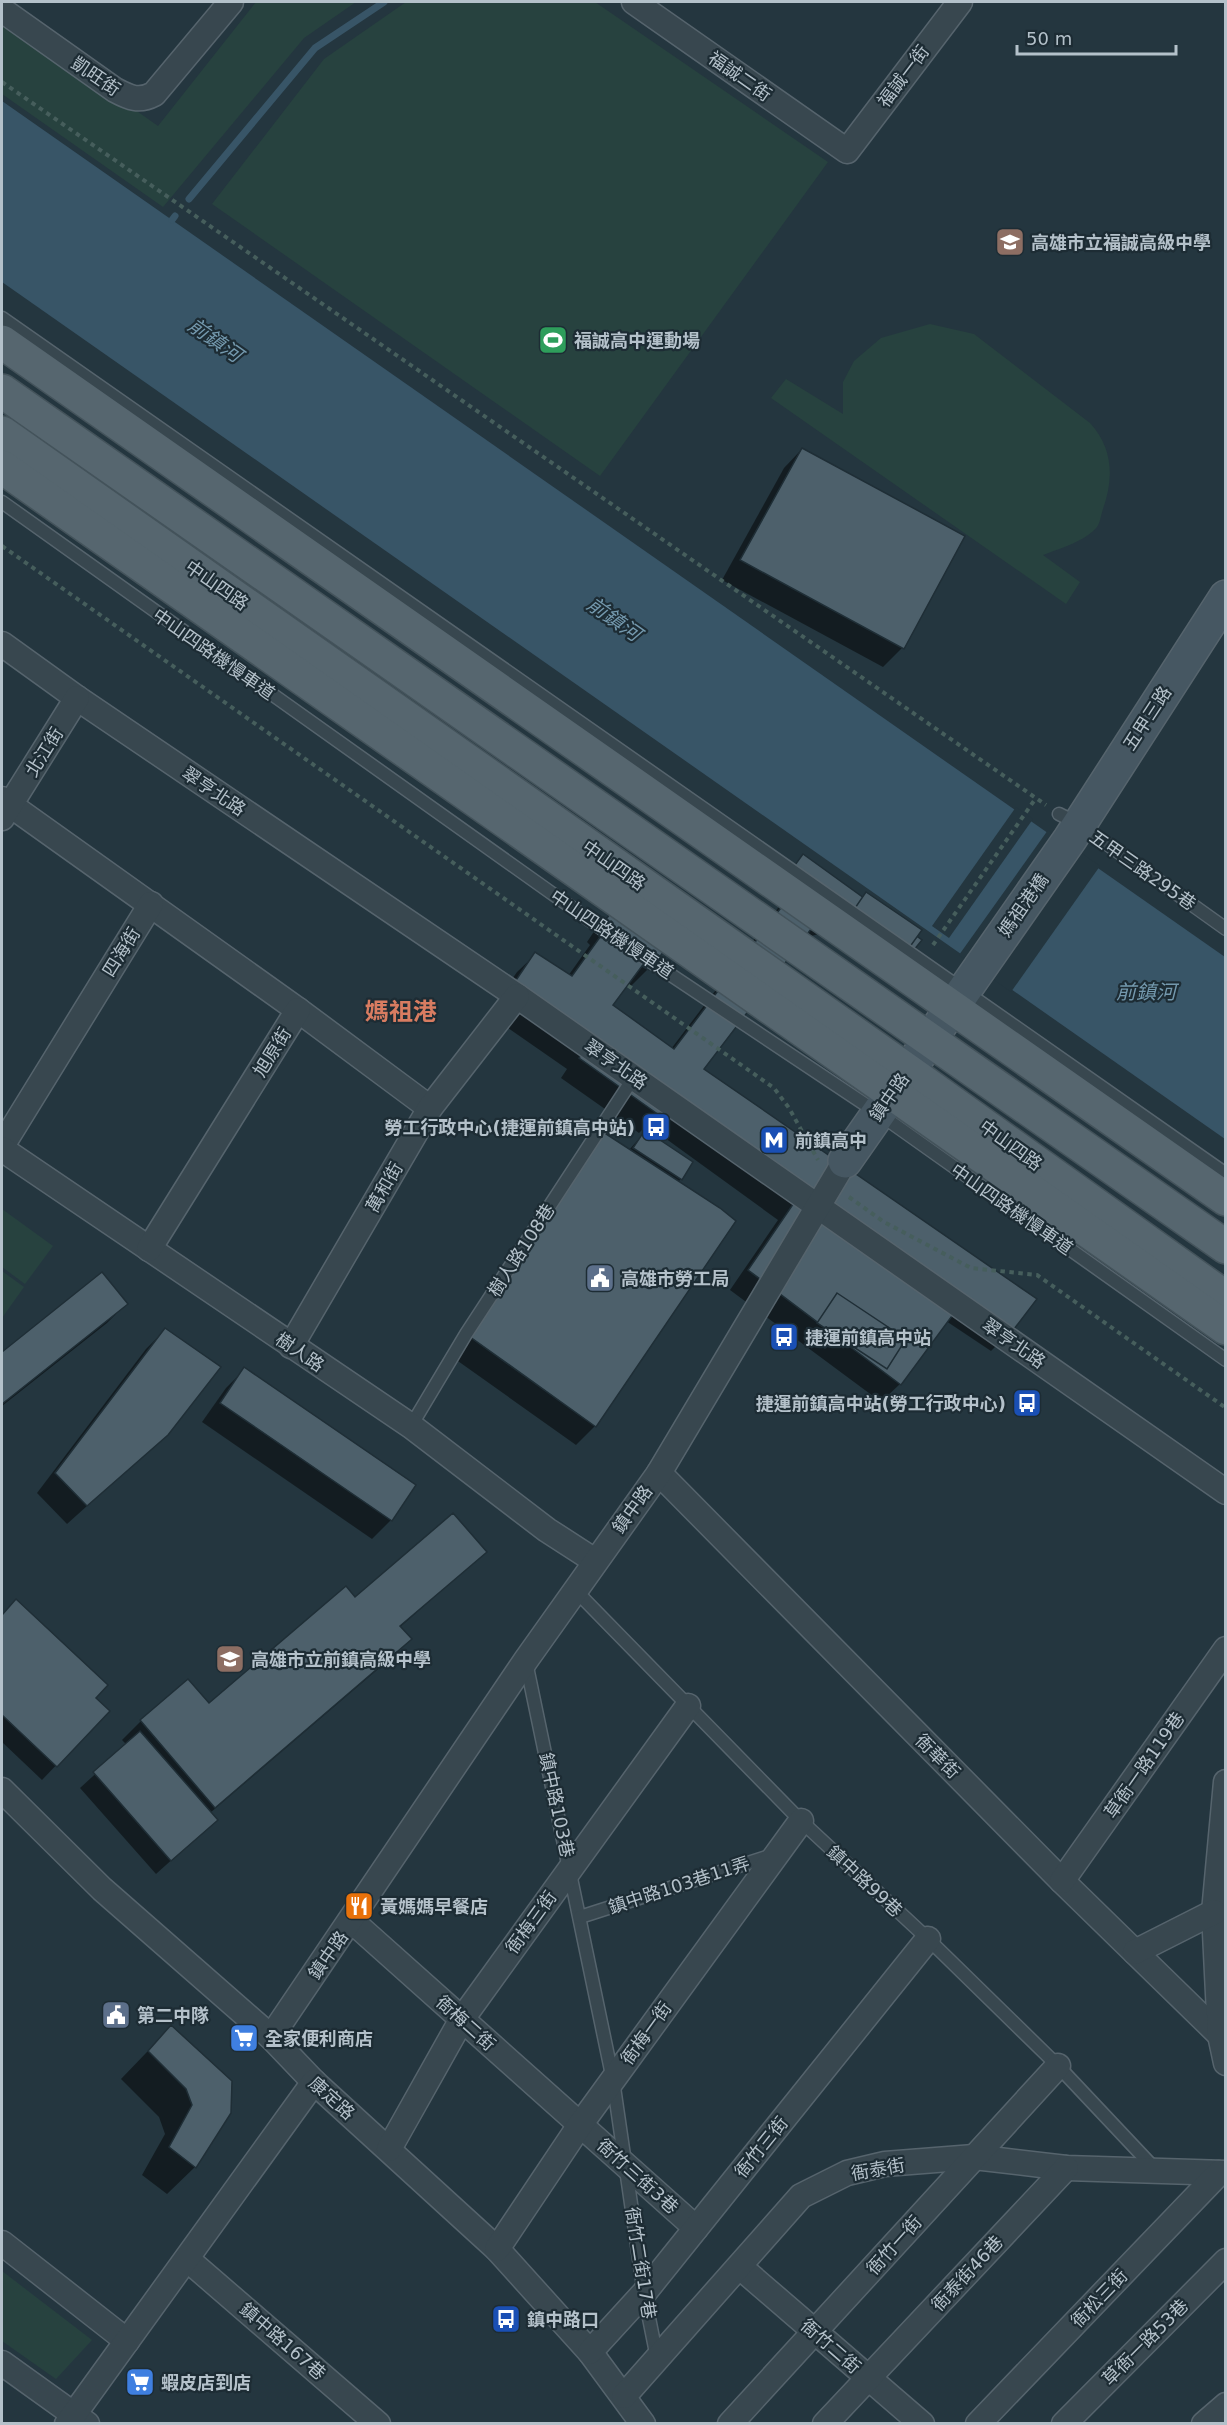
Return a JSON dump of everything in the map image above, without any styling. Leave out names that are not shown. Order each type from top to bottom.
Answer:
[{"type":"main road","points":[[2,342],[964,990],[1226,1199]]},
{"type":"main road","name":"中山四路","points":[[2,391],[1226,1247]]},
{"type":"main road","name":"中山四路","points":[[2,433],[893,1093],[1226,1298]]},
{"type":"main road","name":"中山四路","points":[[2,467],[1226,1328]]},
{"type":"main road","name":"五甲三路","points":[[1069,826],[1226,597]]},
{"type":"main road","name":"媽祖港橋","points":[[964,990],[1069,826]]},
{"type":"main road","name":"鎮中路","points":[[839,1173],[964,990]]},
{"type":"street","name":"凱旺街","points":[[2,10],[115,90],[130,99],[144,99],[154,94],[231,2]]},
{"type":"street","name":"福誠二街","points":[[634,2],[847,151]]},
{"type":"street","name":"福誠一街","points":[[847,151],[960,2]]},
{"type":"street","name":"翠亨北路","points":[[2,644],[77,699],[634,1077],[1226,1492]]},
{"type":"street","name":"北江街","points":[[4,808],[77,699]]},
{"type":"street","points":[[4,808],[151,904]]},
{"type":"street","name":"旭原街","points":[[149,1249],[298,1010],[151,904]]},
{"type":"street","name":"四海街","points":[[2,1148],[151,904]]},
{"type":"street","name":"萬和街","points":[[291,1346],[430,1108],[517,996]]},
{"type":"street","points":[[298,1010],[430,1108]]},
{"type":"street","name":"樹人路","points":[[2,1148],[411,1426],[547,1530],[595,1561]]},
{"type":"street","name":"鎮中路","points":[[272,2037],[525,1660],[659,1473],[839,1173]]},
{"type":"street","name":"衙華街","points":[[659,1473],[1062,1881],[1220,2035]]},
{"type":"street","name":"草衙一路119巷","points":[[1062,1881],[1226,1649]]},
{"type":"street","name":"衙梅三街","points":[[389,2149],[462,2019],[688,1706]]},
{"type":"street","points":[[1226,1782],[1214,1912],[1220,2035],[1226,2063]]},
{"type":"street","name":"康定路","points":[[2,1790],[102,1889],[272,2037],[314,2082],[497,2249],[590,2352],[643,2424]]},
{"type":"street","name":"衙梅一街","points":[[497,2249],[580,2125],[801,1821]]},
{"type":"street","points":[[1135,1952],[1214,1912]]},
{"type":"street","name":"衙梅二街","points":[[352,1921],[580,2125]]},
{"type":"street","name":"衙竹三街","points":[[590,2352],[644,2293],[928,1939]]},
{"type":"street","name":"衙竹一街","points":[[730,2424],[1058,2066]]},
{"type":"street","points":[[2,2363],[76,2420],[128,2341],[314,2082]]},
{"type":"street","name":"衙竹三街3巷","points":[[580,2125],[696,2228]]},
{"type":"street","name":"衙泰街","points":[[624,2396],[801,2196],[847,2173],[885,2164],[974,2157],[1066,2168],[1222,2173]]},
{"type":"street","name":"衙泰街46巷","points":[[825,2424],[1066,2168]]},
{"type":"street","name":"衙松三街","points":[[978,2424],[1222,2173]]},
{"type":"street","points":[[2,2243],[128,2341]]},
{"type":"street","name":"鎮中路167巷","points":[[187,2259],[378,2424]]},
{"type":"street","name":"草衙一路53巷","points":[[1064,2424],[1226,2261]]},
{"type":"street","name":"衙竹二街","points":[[740,2267],[922,2424]]},
{"type":"street","points":[[1204,2424],[1226,2404]]},
{"type":"lane","points":[[2,318],[1226,1174]]},
{"type":"lane","name":"中山四路機慢車道","points":[[2,502],[602,929],[893,1093],[1226,1360]]},
{"type":"lane","name":"五甲三路295巷","points":[[1069,826],[1226,929]]},
{"type":"lane","name":"樹人路108巷","points":[[411,1426],[466,1334],[634,1077]]},
{"type":"lane","name":"鎮中路99巷","points":[[575,1590],[801,1821],[928,1939],[1058,2066],[1156,2170]]},
{"type":"lane","name":"鎮中路103巷","points":[[525,1660],[613,2080]]},
{"type":"lane","name":"鎮中路103巷11弄","points":[[580,1917],[777,1853]]},
{"type":"lane","name":"衙竹二街17巷","points":[[613,2080],[644,2293],[658,2360]]},
{"type":"path","points":[[2,82],[1036,798],[1069,826]]},
{"type":"path","points":[[2,546],[774,1089],[839,1173],[884,1222],[971,1268],[1037,1275],[1226,1408]]},
{"type":"path","points":[[933,945],[1036,798]]},
{"type":"green space","points":[[256,2],[356,2],[304,38],[163,207],[2,94],[2,16],[158,126]]},
{"type":"green space","name":"福誠高中運動場","points":[[406,2],[595,2],[828,162],[600,476],[212,204],[324,59]]},
{"type":"green space","points":[[930,324],[974,334],[1090,423],[1103,443],[1110,475],[1107,497],[1098,525],[1079,541],[1043,555],[1080,582],[1066,604],[771,398],[786,379],[843,414],[843,382],[854,361],[881,338]]},
{"type":"green space","points":[[2,1209],[53,1246],[25,1284],[2,1267]]},
{"type":"green space","points":[[2,1271],[24,1287],[2,1318]]},
{"type":"green space","points":[[2,2271],[92,2340],[56,2379],[2,2341]]},
{"type":"water","name":"前鎮河","points":[[2,101],[1225,957],[1225,1139],[2,282]]},
{"type":"pier","points":[[1016,807],[1033,819],[949,938],[932,926]]},
{"type":"pier","points":[[1048,830],[1100,866],[1011,992],[959,955]]},
{"type":"building","points":[[802,448],[965,536],[904,649],[740,560]]},
{"type":"building","points":[[803,854],[922,940],[905,961],[818,920],[704,1069],[1037,1299],[1011,1333],[963,1301],[901,1385],[748,1270],[796,1200],[666,1106],[659,1115],[579,1058],[585,1050],[506,995],[535,952],[572,976],[608,926],[604,922],[616,906],[669,945],[649,970],[642,966],[613,1005],[674,1049],[799,884],[787,876]]},
{"type":"building","points":[[866,892],[922,930],[909,948],[853,911]]},
{"type":"building","name":"高雄市勞工局","points":[[600,1130],[720,1208],[736,1221],[596,1427],[466,1334]]},
{"type":"building","points":[[645,1130],[693,1162],[682,1180],[633,1148]]},
{"type":"building","points":[[102,1272],[128,1304],[2,1404],[2,1352]]},
{"type":"building","points":[[837,1293],[906,1339],[887,1369],[817,1323]]},
{"type":"building","points":[[165,1328],[221,1367],[168,1435],[87,1506],[55,1473]]},
{"type":"building","points":[[244,1367],[416,1485],[392,1521],[220,1403]]},
{"type":"building","points":[[453,1513],[487,1552],[400,1626],[412,1639],[215,1808],[140,1720],[188,1679],[209,1703],[346,1586],[355,1597]]},
{"type":"building","points":[[16,1599],[108,1685],[96,1698],[110,1711],[57,1767],[2,1715],[2,1615]]},
{"type":"building","points":[[140,1731],[218,1820],[171,1861],[93,1772]]},
{"type":"building","points":[[171,2025],[232,2081],[231,2113],[196,2168],[169,2147],[192,2105],[186,2089],[148,2051]]},
{"type":"waterway","points":[[189,199],[315,48],[384,2]]},
{"type":"waterway","points":[[172,220],[175,216]]},
{"type":"place","name":"高雄市立福誠高級中學","points":[[1010,242]]},
{"type":"place","name":"福誠高中運動場","points":[[553,340]]},
{"type":"place","name":"勞工行政中心(捷運前鎮高中站)","points":[[656,1127]]},
{"type":"place","name":"前鎮高中","points":[[774,1140]]},
{"type":"place","name":"高雄市勞工局","points":[[600,1278]]},
{"type":"place","name":"捷運前鎮高中站","points":[[784,1337]]},
{"type":"place","name":"捷運前鎮高中站(勞工行政中心)","points":[[1027,1403]]},
{"type":"place","name":"高雄市立前鎮高級中學","points":[[230,1659]]},
{"type":"place","name":"黃媽媽早餐店","points":[[359,1906]]},
{"type":"place","name":"第二中隊","points":[[116,2015]]},
{"type":"place","name":"全家便利商店","points":[[244,2038]]},
{"type":"place","name":"鎮中路口","points":[[506,2319]]},
{"type":"place","name":"蝦皮店到店","points":[[140,2382]]},
{"type":"district","name":"媽祖港","points":[[401,1012]]}]
